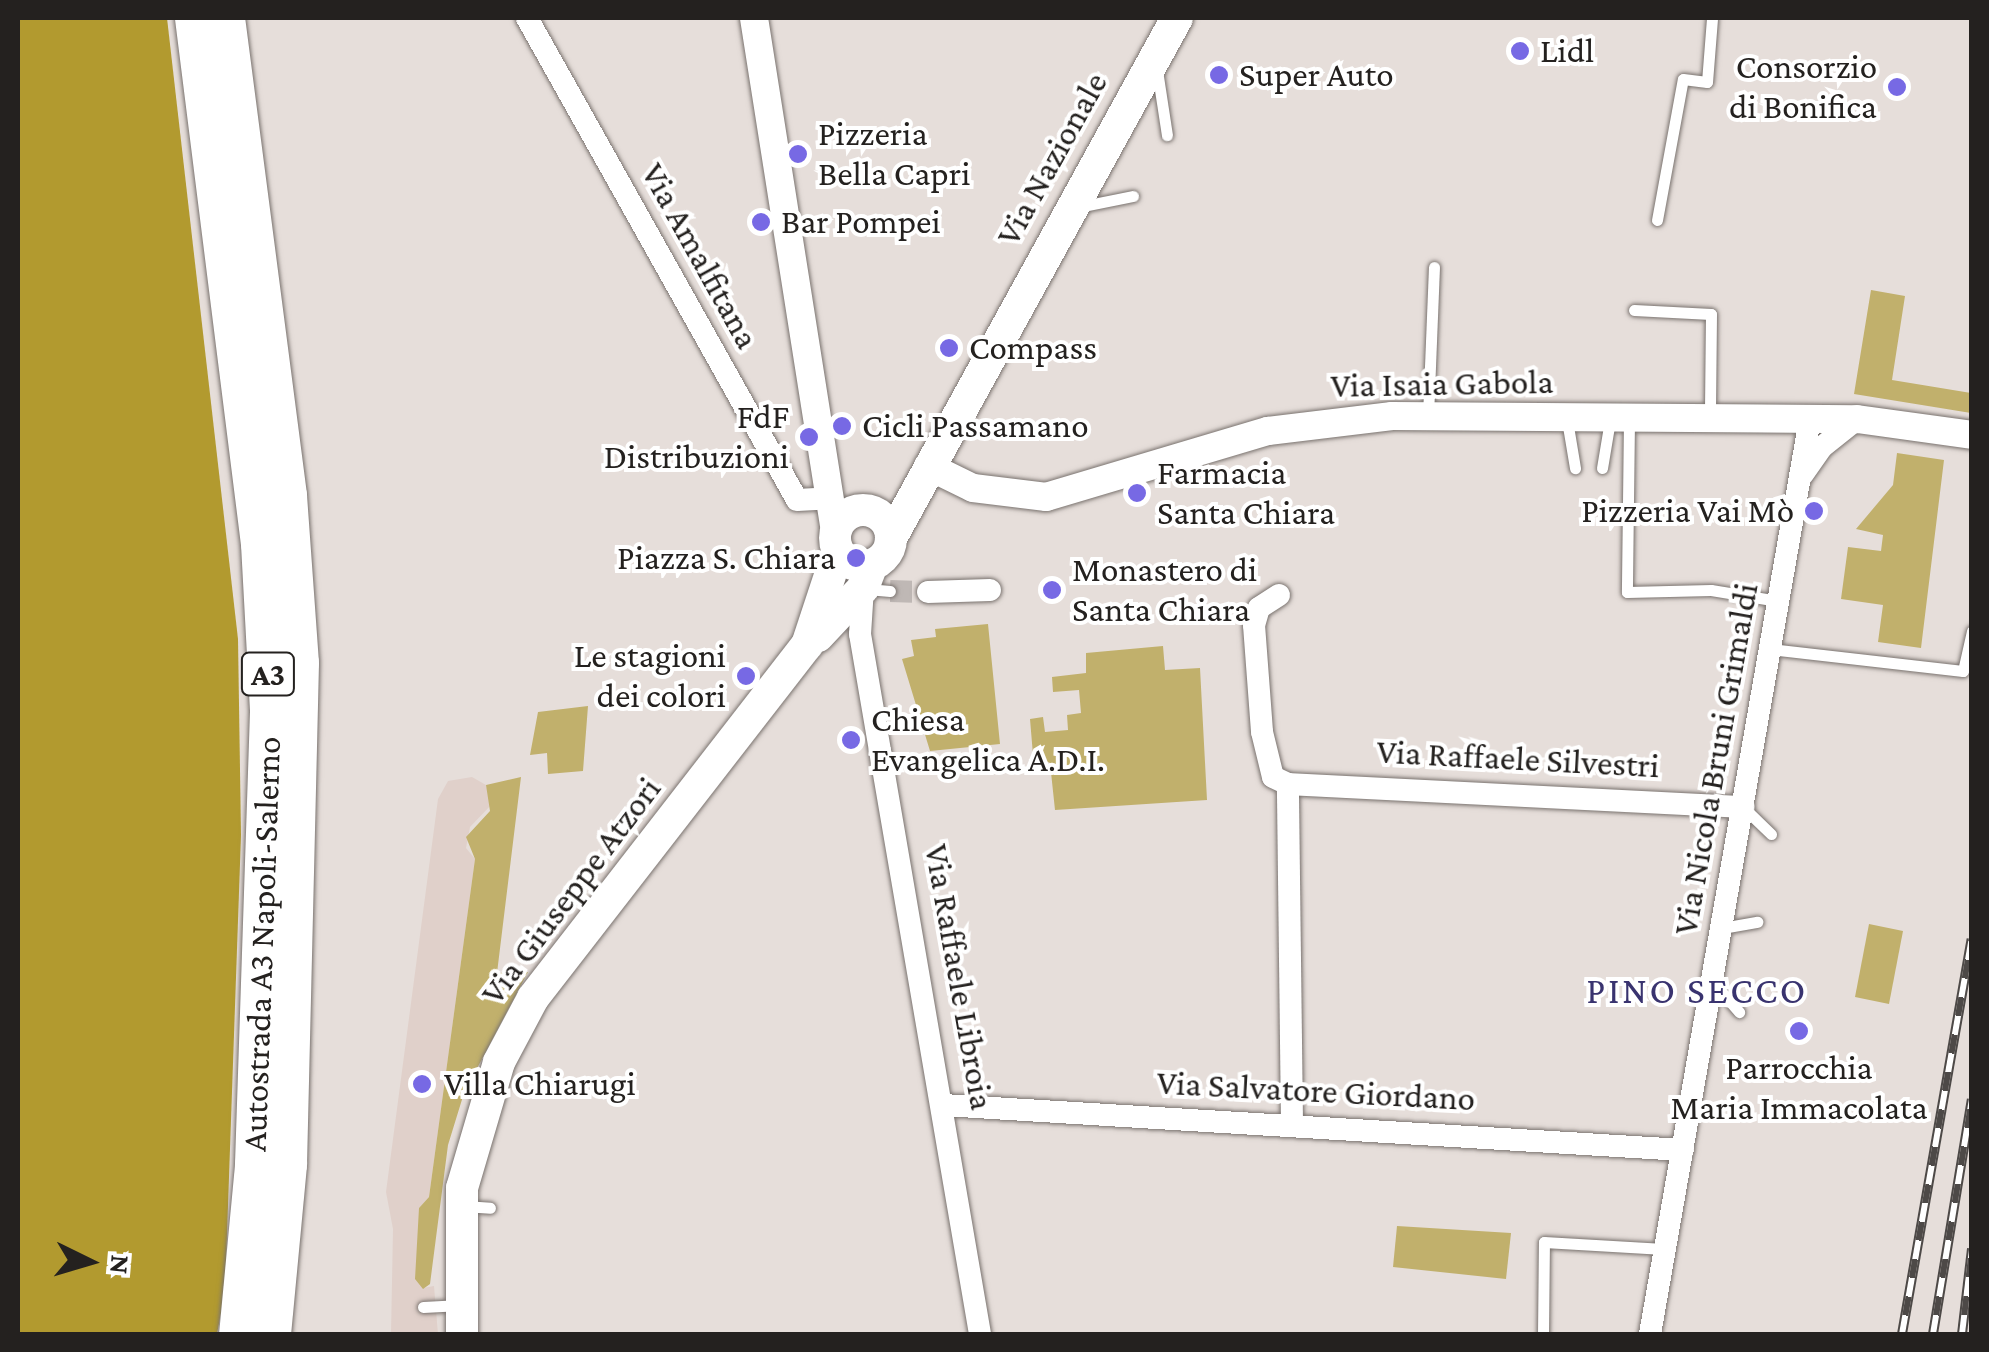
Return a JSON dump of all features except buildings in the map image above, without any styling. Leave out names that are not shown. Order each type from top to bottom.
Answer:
[{"type":"highway","name":"Autostrada A3 Napoli-Salerno","points":[[195,18],[261,544],[270,712],[255,1166],[239,1334]]},
{"type":"highway","name":"Autostrada A3 Napoli-Salerno","points":[[225,18],[284,476],[299,663],[288,1165],[271,1334]]},
{"type":"main road","name":"Via Nazionale","points":[[1025,288],[1177,18]]},
{"type":"main road","name":"Via Giuseppe Atzori","points":[[461,1320],[466,1246],[476,1207],[480,1112],[533,998],[807,646],[843,616],[879,571],[908,498],[1025,288]]},
{"type":"main road","points":[[844,520],[908,498]]},
{"type":"main road","points":[[879,515],[879,571],[848,562],[844,520],[879,515]]},
{"type":"main road","points":[[843,616],[844,520]]},
{"type":"street","name":"Via Amalfitana","points":[[527,18],[797,500],[844,520]]},
{"type":"street","points":[[754,18],[844,520]]},
{"type":"street","name":"Via Isaia Gabola","points":[[928,466],[973,488],[1046,497],[1268,431],[1346,418],[1857,419],[1972,435]]},
{"type":"street","name":"Via Nicola Bruni Grimaldi","points":[[1797,491],[1822,447],[1857,419]]},
{"type":"street","name":"Via Nicola Bruni Grimaldi","points":[[1650,1334],[1810,420]]},
{"type":"street","points":[[928,592],[990,590]]},
{"type":"street","points":[[1279,595],[1259,608],[1255,642],[1268,759],[1274,777],[1288,784],[1292,1123]]},
{"type":"street","name":"Via Raffaele Libroia","points":[[843,616],[943,1105],[980,1334]]},
{"type":"street","name":"Via Raffaele Silvestri","points":[[1288,784],[1744,807]]},
{"type":"street","name":"Via Salvatore Giordano","points":[[943,1105],[1292,1123],[1684,1150]]},
{"type":"lane","points":[[1656,220],[1683,80],[1708,82],[1712,18]]},
{"type":"lane","points":[[1156,56],[1167,135]]},
{"type":"lane","points":[[1070,209],[1133,196]]},
{"type":"lane","points":[[1428,416],[1434,267]]},
{"type":"lane","points":[[1634,310],[1711,314],[1709,420]]},
{"type":"lane","points":[[1567,420],[1575,468]]},
{"type":"lane","points":[[1602,468],[1619,420]]},
{"type":"lane","points":[[1619,420],[1628,592],[1711,590],[1778,601]]},
{"type":"lane","points":[[1770,650],[1964,672],[1972,631]]},
{"type":"lane","points":[[1744,807],[1771,834]]},
{"type":"lane","points":[[1722,928],[1757,922]]},
{"type":"lane","points":[[1713,982],[1740,1012]]},
{"type":"lane","points":[[1543,1334],[1544,1242],[1664,1250]]},
{"type":"lane","points":[[423,1307],[461,1320]]},
{"type":"shaded area","points":[[18,18],[167,18],[238,639],[241,835],[225,1291],[217,1334],[18,1334]]},
{"type":"shaded area","points":[[1871,290],[1905,296],[1892,380],[1971,393],[1971,413],[1854,394]]},
{"type":"shaded area","points":[[1897,453],[1944,460],[1921,648],[1878,642],[1883,605],[1841,599],[1848,547],[1881,551],[1883,535],[1856,529],[1893,485]]},
{"type":"shaded area","points":[[988,624],[1000,744],[930,751],[902,659],[914,656],[911,640],[936,637],[935,629]]},
{"type":"shaded area","points":[[1163,646],[1165,670],[1200,668],[1207,800],[1055,810],[1050,763],[1033,755],[1030,719],[1043,717],[1045,732],[1068,730],[1067,715],[1081,713],[1079,690],[1053,692],[1052,677],[1086,673],[1086,653]]},
{"type":"shaded area","points":[[588,706],[583,771],[548,774],[547,753],[530,755],[538,712]]},
{"type":"shaded area","name":"Villa Chiarugi","points":[[472,777],[486,785],[492,804],[470,827],[466,848],[475,859],[429,1197],[419,1208],[423,1288],[434,1286],[438,1334],[391,1334],[393,1229],[386,1192],[438,799],[448,781]]},
{"type":"shaded area","points":[[521,777],[497,973],[528,972],[464,1093],[448,1145],[430,1284],[423,1289],[415,1279],[419,1208],[429,1197],[475,859],[466,837],[490,811],[486,785]]},
{"type":"shaded area","points":[[1869,924],[1903,931],[1889,1004],[1855,997]]},
{"type":"shaded area","points":[[1397,1226],[1511,1233],[1506,1279],[1393,1267]]},
{"type":"tunnel","points":[[890,591],[928,592]]},
{"type":"railway","points":[[1902,1334],[1972,939]]},
{"type":"railway","points":[[1933,1334],[1972,1099]]},
{"type":"railway","points":[[1962,1334],[1972,1249]]},
{"type":"place","name":"Lidl","points":[[1520,51]]},
{"type":"place","name":"Super Auto","points":[[1219,75]]},
{"type":"place","name":"Consorzio di Bonifica","points":[[1897,87]]},
{"type":"place","name":"Pizzeria Bella Capri","points":[[798,154]]},
{"type":"place","name":"Bar Pompei","points":[[761,222]]},
{"type":"place","name":"Compass","points":[[949,348]]},
{"type":"place","name":"Cicli Passamano","points":[[842,426]]},
{"type":"place","name":"FdF Distribuzioni","points":[[809,437]]},
{"type":"place","name":"Farmacia Santa Chiara","points":[[1137,493]]},
{"type":"place","name":"Pizzeria Vai Mò","points":[[1814,511]]},
{"type":"place","name":"Piazza S. Chiara","points":[[856,558]]},
{"type":"place","name":"Monastero di Santa Chiara","points":[[1052,590]]},
{"type":"place","name":"Le stagioni dei colori","points":[[746,676]]},
{"type":"place","name":"Chiesa Evangelica A.D.I.","points":[[851,740]]},
{"type":"place","name":"Parrocchia Maria Immacolata","points":[[1799,1031]]},
{"type":"place","name":"Villa Chiarugi","points":[[422,1084]]},
{"type":"district","name":"PINO SECCO","points":[[1697,991]]}]
